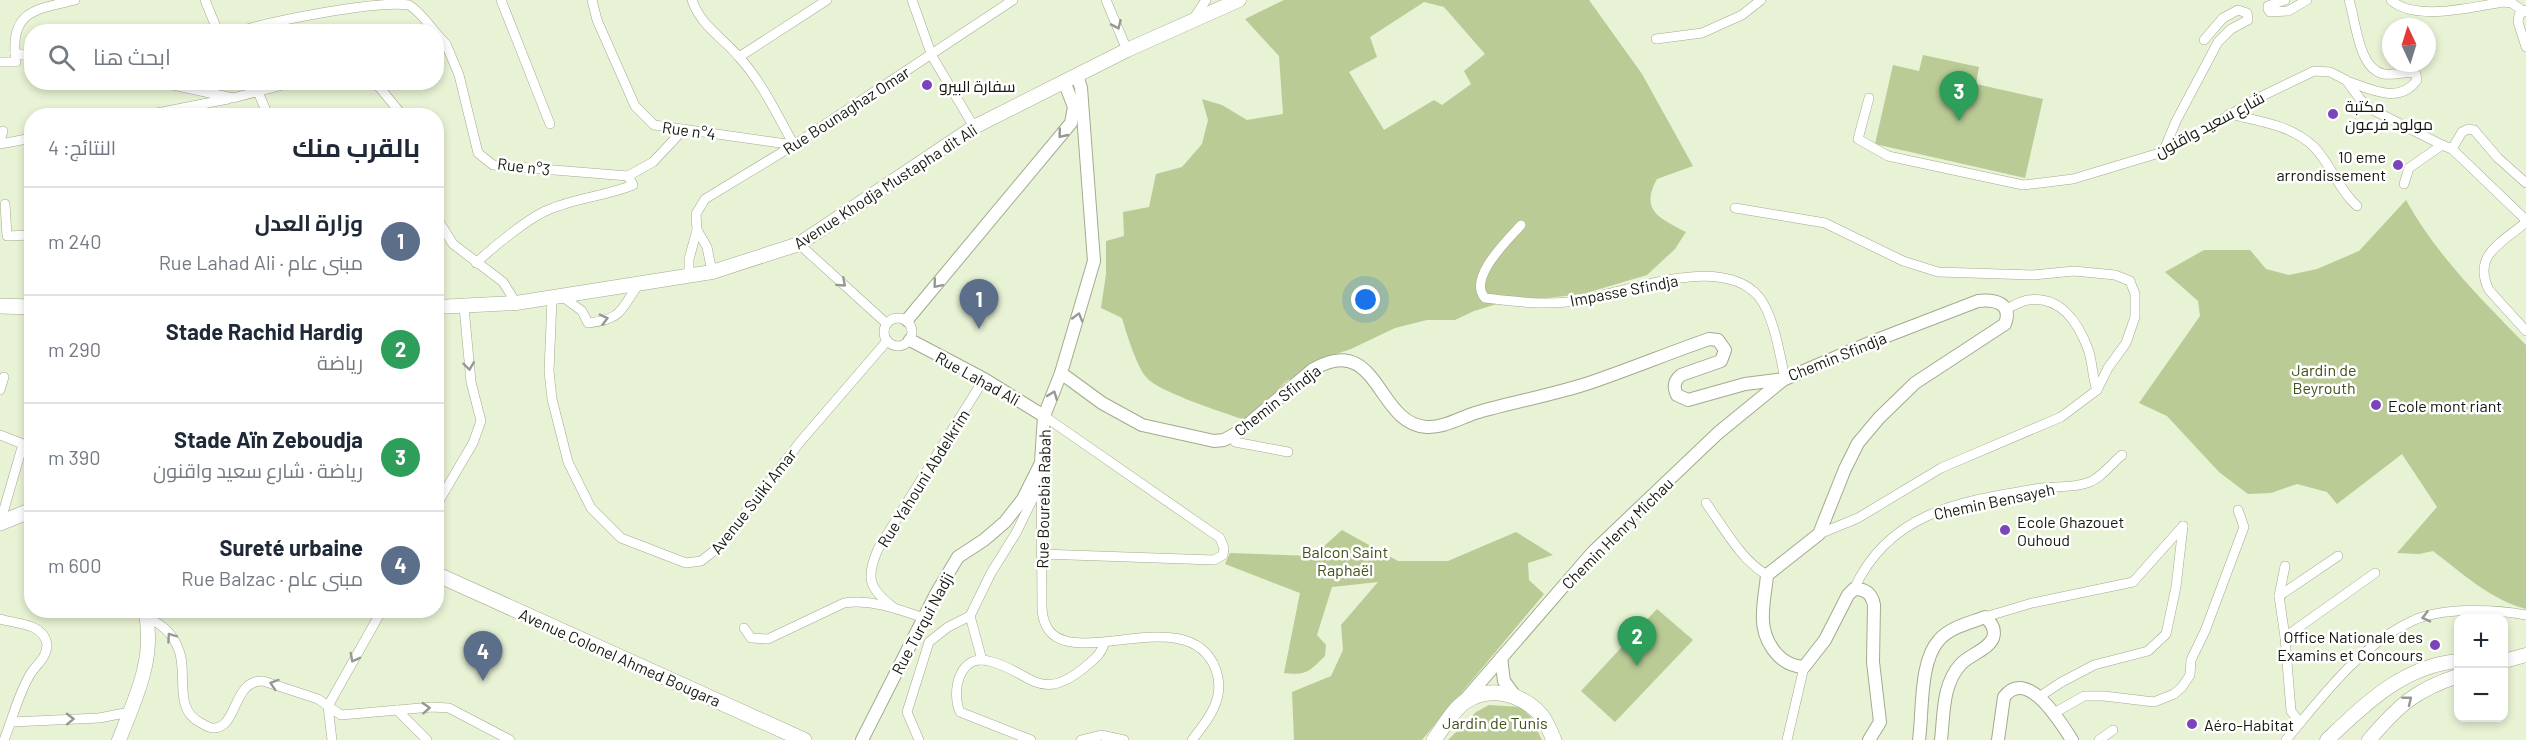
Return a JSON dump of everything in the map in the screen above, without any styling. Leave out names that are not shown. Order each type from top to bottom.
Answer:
[{"type":"main road","name":"Avenue Khodja Mustapha dit Ali","points":[[444,307],[558,298],[712,272],[799,244],[974,127],[1127,50],[1239,0]]},
{"type":"main road","points":[[0,306],[24,306]]},
{"type":"main road","points":[[0,523],[24,513]]},
{"type":"main road","name":"Avenue Colonel Ahmed Bougara","points":[[444,578],[804,740]]},
{"type":"main road","points":[[119,740],[147,664],[145,618]]},
{"type":"main road","points":[[2508,660],[2526,655]]},
{"type":"main road","points":[[2326,740],[2398,680],[2418,669],[2454,662]]},
{"type":"main road","points":[[2369,740],[2386,719],[2412,696],[2432,685],[2454,677]]},
{"type":"main road","points":[[1434,740],[1464,702],[1486,693],[1498,692],[1515,696],[1541,715],[1554,740]]},
{"type":"main road","points":[[2343,740],[2350,718]]},
{"type":"street","points":[[0,62],[16,62],[14,39],[20,21],[32,11],[75,0]]},
{"type":"street","points":[[205,0],[215,24]]},
{"type":"street","points":[[501,0],[550,124]]},
{"type":"street","name":"Rue n°4","points":[[592,0],[597,20],[635,106],[654,125],[794,145]]},
{"type":"street","points":[[692,0],[696,13],[706,26],[740,57],[765,94],[794,145]]},
{"type":"street","points":[[740,57],[827,0]]},
{"type":"street","points":[[912,0],[932,56],[974,127]]},
{"type":"street","name":"Rue Bounaghaz Omar","points":[[688,275],[689,259],[697,230],[696,214],[705,199],[932,56],[1013,0]]},
{"type":"street","points":[[1106,0],[1127,50]]},
{"type":"street","points":[[1193,20],[1206,0]]},
{"type":"street","points":[[1656,39],[1702,33],[1742,15],[1761,0]]},
{"type":"street","points":[[2285,0],[2268,6],[2268,9],[2270,12],[2288,11],[2307,0]]},
{"type":"street","name":"شارع سعيد واقنون","points":[[1869,98],[1858,139],[1888,156],[2023,185],[2073,179],[2102,172],[2164,150],[2314,71],[2330,72],[2380,93],[2393,94],[2406,90],[2417,80],[2416,75],[2412,72],[2394,75],[2380,73],[2366,61],[2349,0]]},
{"type":"street","points":[[2391,0],[2401,8],[2437,12],[2503,2],[2512,3],[2524,10],[2518,22],[2526,47]]},
{"type":"street","name":"Rue n°3","points":[[265,24],[346,2],[396,1],[410,6],[428,24]]},
{"type":"street","points":[[2164,150],[2176,121],[2218,42],[2231,28],[2248,20],[2247,13],[2238,10],[2223,18],[2204,40]]},
{"type":"street","name":"Rue n°3","points":[[444,42],[459,75],[478,153],[494,165],[628,176]]},
{"type":"street","points":[[15,53],[24,55]]},
{"type":"street","name":"Rue Bourebia Rabah","points":[[1077,75],[1081,88],[1078,114],[1094,261],[1061,373],[1044,416],[1041,463],[1042,616],[1048,630],[1067,642],[1104,643],[1154,635],[1191,642],[1208,656],[1218,674],[1216,703],[1211,717],[1192,740]]},
{"type":"street","points":[[2346,80],[2360,99],[2371,109],[2452,149],[2526,221],[2491,250],[2484,270],[2485,282],[2489,290],[2526,332]]},
{"type":"street","points":[[907,320],[1078,114],[1064,81]]},
{"type":"street","points":[[196,90],[233,98]]},
{"type":"street","points":[[182,108],[265,90]]},
{"type":"street","points":[[382,90],[396,108]]},
{"type":"street","points":[[258,92],[265,108]]},
{"type":"street","points":[[2229,114],[2295,132],[2315,148],[2344,195],[2357,206]]},
{"type":"street","points":[[476,263],[546,211],[633,185],[628,176],[653,162],[684,129]]},
{"type":"street","points":[[2452,149],[2462,132],[2468,129],[2474,130],[2498,158],[2526,183]]},
{"type":"street","points":[[3,131],[0,142],[24,139]]},
{"type":"street","points":[[2404,184],[2409,168],[2442,145]]},
{"type":"street","points":[[5,204],[7,236],[24,236]]},
{"type":"street","points":[[1735,208],[1825,223],[1903,261],[1938,272],[2033,275],[2074,271],[2115,275],[2130,281],[2134,294],[2135,317],[2126,343],[2108,368],[2097,390],[2061,417],[1941,468],[1858,518],[1819,534],[1767,575],[1762,615],[1767,637],[1779,659],[1792,666],[1804,667]]},
{"type":"street","name":"Impasse Sfindja","points":[[1521,225],[1492,259],[1480,281],[1479,290],[1485,298],[1565,303],[1677,279],[1727,278],[1749,287],[1765,305],[1777,342],[1785,379]]},
{"type":"street","points":[[444,230],[453,244],[503,282],[516,303]]},
{"type":"street","points":[[697,230],[707,247],[712,272]]},
{"type":"street","points":[[799,244],[886,323]]},
{"type":"street","points":[[558,298],[582,311],[588,322],[602,321],[618,315],[627,305],[639,284]]},
{"type":"street","name":"Avenue Suiki Amar","points":[[558,298],[549,371],[552,399],[568,462],[591,508],[621,538],[686,563],[701,561],[719,547],[800,442],[887,341]]},
{"type":"street","name":"Chemin Sfindja","points":[[1061,373],[1102,403],[1142,424],[1204,440],[1224,440],[1232,436],[1312,370],[1324,363],[1339,359],[1359,365],[1406,420],[1425,428],[1589,383],[1709,339],[1721,342],[1724,347],[1724,356],[1719,363],[1678,377],[1674,389],[1682,399],[1688,400],[1745,384],[1785,379],[1874,341],[1978,301],[1991,299],[2001,303],[2006,309]]},
{"type":"street","points":[[1819,534],[1858,443],[1915,383],[2005,324],[2006,309],[2027,300],[2050,301],[2070,315],[2087,347],[2097,390]]},
{"type":"street","points":[[444,492],[473,443],[481,421],[471,382],[464,307]]},
{"type":"street","points":[[898,317],[907,320],[912,327],[910,340],[899,346],[887,341],[884,332],[886,323],[898,317]]},
{"type":"street","name":"Rue Lahad Ali","points":[[910,340],[984,379],[1044,416]]},
{"type":"street","points":[[0,390],[4,377]]},
{"type":"street","name":"Rue Yahouni Abdelkrim","points":[[893,607],[876,595],[871,579],[871,564],[878,549],[984,379]]},
{"type":"street","name":"Chemin Henry Michau","points":[[1464,702],[1593,552],[1718,433],[1785,379]]},
{"type":"street","points":[[1041,554],[1214,560],[1222,555],[1224,548],[1220,538],[1044,416]]},
{"type":"street","points":[[0,435],[23,444],[0,523]]},
{"type":"street","points":[[1232,436],[1235,442],[1288,452]]},
{"type":"street","name":"Chemin Bensayeh","points":[[1854,589],[1862,570],[1882,545],[1921,517],[1946,507],[2038,489],[2089,483],[2122,454]]},
{"type":"street","name":"Rue Turqui Nadji","points":[[861,740],[958,557],[984,540],[1005,522],[1023,499],[1041,463]]},
{"type":"street","points":[[919,740],[907,712],[929,642],[948,627],[970,616],[991,573],[1016,533],[1041,481]]},
{"type":"street","points":[[1706,504],[1742,553],[1767,575]]},
{"type":"street","points":[[2054,714],[2084,696],[2154,702],[2174,694],[2182,687],[2190,675],[2191,660],[2205,631],[2244,526],[2238,510]]},
{"type":"street","points":[[1919,740],[1928,662],[1938,640],[1956,628],[2032,603],[2133,582],[2182,526],[2176,587],[2166,634],[2148,651],[2094,665],[2039,697]]},
{"type":"street","points":[[2279,596],[2338,556]]},
{"type":"street","points":[[2285,566],[2279,596],[2285,636],[2291,711],[2300,723]]},
{"type":"street","points":[[2285,636],[2376,573]]},
{"type":"street","points":[[1787,740],[1804,667],[1825,640],[1848,595],[1854,589],[1866,591],[1872,597],[1874,605],[1873,662],[1880,722],[1869,740]]},
{"type":"street","points":[[744,628],[751,638],[768,639],[844,603],[857,601],[893,607],[924,618]]},
{"type":"street","points":[[2286,740],[2347,667],[2413,620],[2429,615],[2480,612],[2504,611],[2526,615]]},
{"type":"street","points":[[970,616],[982,660]]},
{"type":"street","points":[[1941,740],[1950,679],[1961,664],[1990,642],[1993,637],[1993,627],[1985,617]]},
{"type":"street","points":[[151,618],[161,624],[178,648],[183,664],[184,704],[195,720],[212,728],[221,726],[229,720],[237,700],[247,687],[259,681],[318,699],[341,714],[432,706],[449,708],[510,740]]},
{"type":"street","points":[[332,740],[328,706],[378,618]]},
{"type":"street","points":[[0,619],[35,628],[40,631],[47,644],[43,659],[32,672],[19,696],[4,740]]},
{"type":"street","points":[[1031,740],[960,712],[955,697],[960,673],[973,662],[982,660],[1008,668],[1033,683],[1059,684],[1083,669],[1100,654],[1104,643]]},
{"type":"street","points":[[1501,658],[1504,681],[1515,696]]},
{"type":"street","points":[[1998,740],[2001,710],[2006,694],[2012,689],[2022,688],[2039,697],[2072,740]]},
{"type":"street","points":[[397,710],[427,740]]},
{"type":"street","points":[[12,722],[99,718],[130,712]]},
{"type":"street","points":[[2099,740],[2113,730]]},
{"type":"street","points":[[1081,740],[1101,735],[1121,740]]},
{"type":"green space","points":[[1284,0],[1589,0],[1642,74],[1693,166],[1657,179],[1650,199],[1655,213],[1686,232],[1675,249],[1647,275],[1583,294],[1500,303],[1455,320],[1427,320],[1395,328],[1351,349],[1321,359],[1284,383],[1262,408],[1245,420],[1193,402],[1154,384],[1139,366],[1122,318],[1101,308],[1106,274],[1106,241],[1124,236],[1123,212],[1149,207],[1156,174],[1182,167],[1202,144],[1208,120],[1202,99],[1222,105],[1247,120],[1283,114],[1279,56],[1245,19]],"holes":[[[1424,2],[1444,7],[1485,54],[1464,71],[1471,84],[1442,105],[1434,100],[1384,130],[1349,72],[1377,57],[1370,37]]]},
{"type":"green space","points":[[1923,55],[1979,67],[1976,84],[2043,99],[2025,178],[1875,144],[1893,65],[1919,71]]},
{"type":"green space","name":"Jardin de Beyrouth","points":[[2406,200],[2431,240],[2477,294],[2526,345],[2526,609],[2489,592],[2433,551],[2419,554],[2397,553],[2437,507],[2402,454],[2337,504],[2327,492],[2297,484],[2271,493],[2248,494],[2219,472],[2167,416],[2139,403],[2200,316],[2198,301],[2165,272],[2204,250],[2250,250],[2266,269],[2289,275],[2317,269],[2359,251]]},
{"type":"green space","name":"Balcon Saint Raphaël","points":[[1342,530],[1398,561],[1448,561],[1516,532],[1553,555],[1528,563],[1529,580],[1544,594],[1422,740],[1294,740],[1292,692],[1331,676],[1343,650],[1341,625],[1378,582],[1332,587],[1317,635],[1326,645],[1325,656],[1303,673],[1284,673],[1300,593],[1225,564],[1230,553],[1313,556]]},
{"type":"green space","points":[[1657,609],[1693,640],[1615,722],[1581,691]]},
{"type":"green space","name":"Jardin de Tunis","points":[[1489,705],[1521,707],[1531,717],[1542,740],[1448,740],[1476,712]]},
{"type":"place","name":"سفارة البيرو","points":[[927,85]]},
{"type":"place","name":"مكتبة مولود فرعون","points":[[2333,114]]},
{"type":"place","name":"Stade Aïn Zeboudja","points":[[1959,121]]},
{"type":"place","name":"10 eme arrondissement","points":[[2398,165]]},
{"type":"place","name":"وزارة العدل","points":[[979,329]]},
{"type":"place","name":"Ecole mont riant","points":[[2376,405]]},
{"type":"place","name":"Ecole Ghazouet Ouhoud","points":[[2005,530]]},
{"type":"place","name":"Office Nationale des Examins et Concours","points":[[2435,645]]},
{"type":"place","name":"Stade Rachid Hardig","points":[[1637,666]]},
{"type":"place","name":"Sureté urbaine","points":[[483,681]]},
{"type":"place","name":"Aéro-Habitat","points":[[2192,724]]}]
